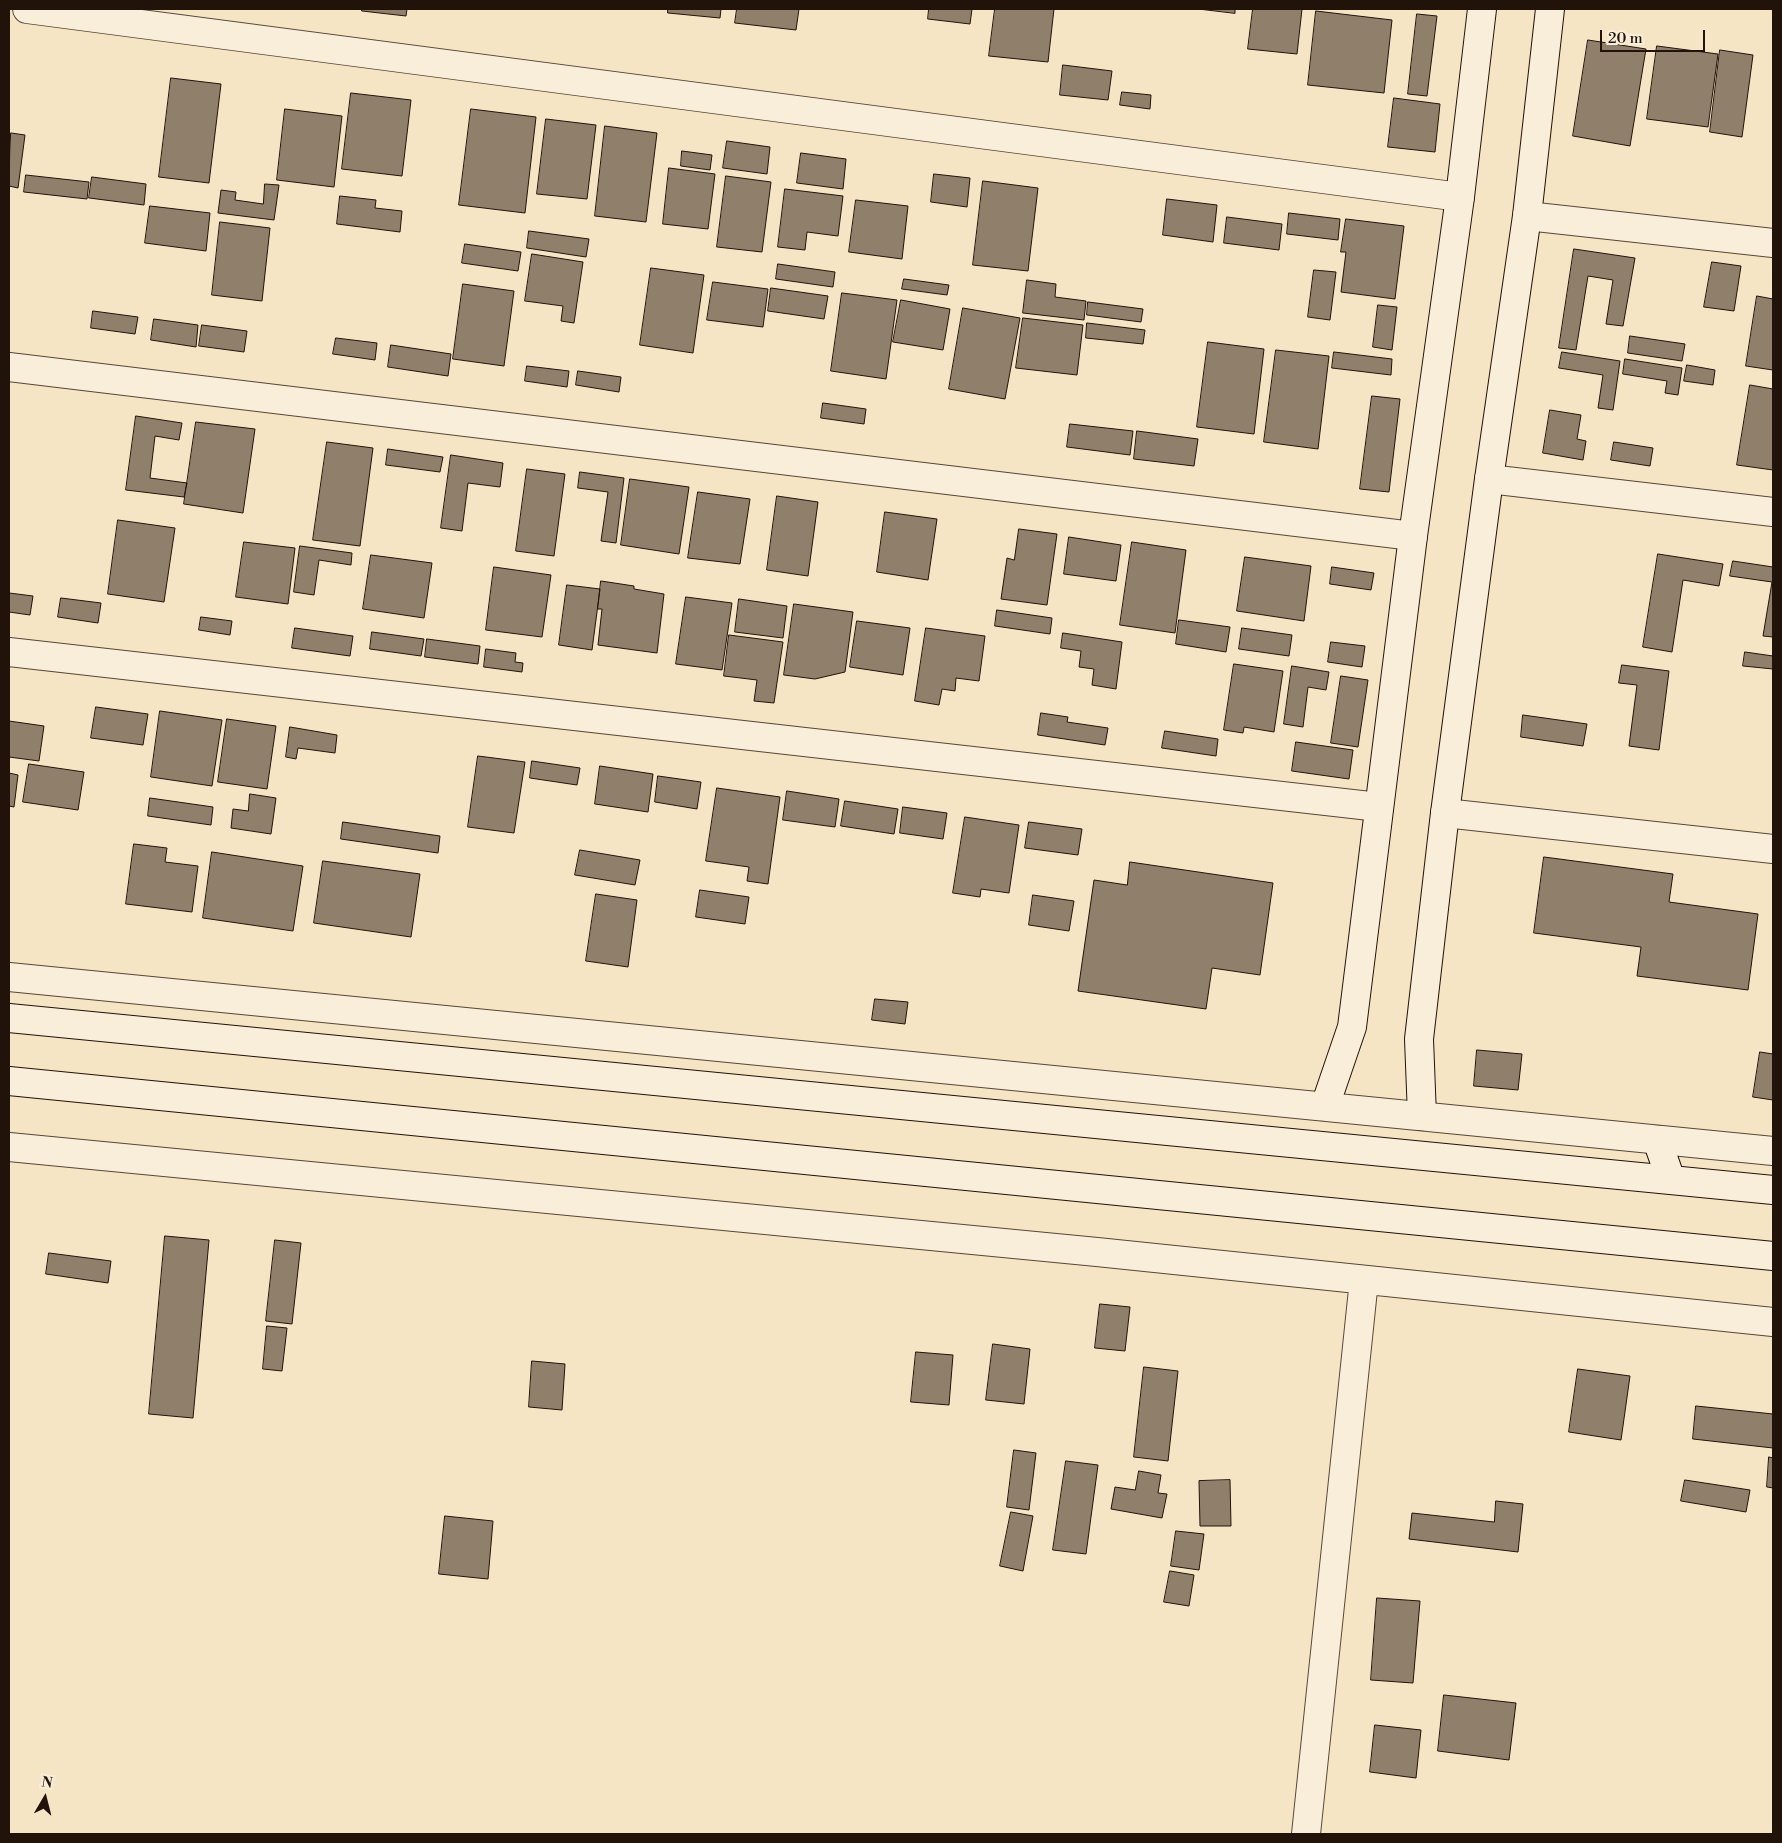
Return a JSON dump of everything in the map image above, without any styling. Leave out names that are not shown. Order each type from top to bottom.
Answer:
[{"type":"street","points":[[27,9],[1460,197]]},
{"type":"street","points":[[1325,1106],[1352,1027],[1413,536],[1460,197],[1482,9]]},
{"type":"street","points":[[1422,1116],[1418,1039],[1488,478],[1528,216],[1550,9]]},
{"type":"street","points":[[1528,216],[1773,243]]},
{"type":"street","points":[[9,366],[1413,536]]},
{"type":"street","points":[[1488,478],[1773,512]]},
{"type":"street","points":[[9,652],[1379,807]]},
{"type":"street","points":[[1445,814],[1773,849]]},
{"type":"street","points":[[9,977],[1325,1106],[1773,1152]]},
{"type":"street","points":[[9,1018],[1773,1190]]},
{"type":"street","points":[[9,1081],[1773,1256]]},
{"type":"street","points":[[1657,1140],[1671,1180]]},
{"type":"street","points":[[9,1147],[1773,1322]]},
{"type":"street","points":[[1306,1834],[1364,1280]]},
{"type":"building","points":[[362,9],[407,9],[406,16],[362,11]]},
{"type":"building","points":[[668,9],[721,9],[720,18],[668,13]]},
{"type":"building","points":[[737,9],[799,9],[796,30],[735,23]]},
{"type":"building","points":[[929,9],[972,9],[970,24],[928,19]]},
{"type":"building","points":[[995,9],[1054,9],[1048,62],[989,56]]},
{"type":"building","points":[[1199,9],[1235,9],[1235,13]]},
{"type":"building","points":[[1253,9],[1302,9],[1297,54],[1248,49]]},
{"type":"building","points":[[1316,11],[1392,20],[1384,93],[1308,85]]},
{"type":"building","points":[[1417,14],[1437,16],[1427,96],[1408,94]]},
{"type":"building","points":[[1588,40],[1646,49],[1630,146],[1573,136]]},
{"type":"building","points":[[1657,46],[1718,54],[1708,127],[1647,119]]},
{"type":"building","points":[[1720,50],[1753,55],[1742,137],[1710,132]]},
{"type":"building","points":[[1063,65],[1112,71],[1108,100],[1060,95]]},
{"type":"building","points":[[171,78],[221,84],[209,183],[159,177]]},
{"type":"building","points":[[1122,92],[1151,95],[1150,109],[1120,105]]},
{"type":"building","points":[[351,93],[411,100],[402,176],[342,169]]},
{"type":"building","points":[[1394,98],[1440,104],[1435,152],[1388,147]]},
{"type":"building","points":[[285,109],[342,116],[334,187],[277,180]]},
{"type":"building","points":[[471,109],[536,117],[525,213],[459,205]]},
{"type":"building","points":[[546,119],[596,125],[587,199],[537,194]]},
{"type":"building","points":[[605,126],[657,133],[646,222],[595,216]]},
{"type":"building","points":[[11,133],[25,135],[18,188],[9,186]]},
{"type":"building","points":[[727,141],[770,147],[767,174],[723,168]]},
{"type":"building","points":[[682,151],[712,155],[710,170],[681,166]]},
{"type":"building","points":[[801,153],[846,159],[843,189],[797,183]]},
{"type":"building","points":[[669,168],[715,174],[708,229],[663,224]]},
{"type":"building","points":[[934,174],[970,178],[967,207],[931,202]]},
{"type":"building","points":[[26,175],[89,182],[87,199],[24,192]]},
{"type":"building","points":[[726,176],[771,182],[762,252],[717,247]]},
{"type":"building","points":[[92,177],[146,184],[144,205],[89,198]]},
{"type":"building","points":[[983,181],[1038,188],[1028,271],[973,265]]},
{"type":"building","points":[[265,184],[279,185],[274,220],[218,213],[221,190],[236,192],[235,200],[263,204]]},
{"type":"building","points":[[785,189],[843,196],[838,236],[807,232],[805,250],[778,247]]},
{"type":"building","points":[[340,196],[376,200],[375,208],[402,211],[400,232],[337,224]]},
{"type":"building","points":[[1167,199],[1217,205],[1213,242],[1163,235]]},
{"type":"building","points":[[856,200],[908,206],[902,259],[849,252]]},
{"type":"building","points":[[150,206],[210,213],[206,251],[145,243]]},
{"type":"building","points":[[1289,213],[1340,219],[1338,240],[1287,234]]},
{"type":"building","points":[[1227,217],[1282,224],[1279,250],[1224,243]]},
{"type":"building","points":[[1346,219],[1404,226],[1395,299],[1341,292],[1346,252],[1341,252]]},
{"type":"building","points":[[220,222],[270,228],[262,301],[212,295]]},
{"type":"building","points":[[529,231],[589,239],[586,257],[527,248]]},
{"type":"building","points":[[465,244],[521,252],[518,271],[462,263]]},
{"type":"building","points":[[1574,249],[1635,258],[1623,326],[1606,324],[1613,280],[1588,276],[1576,350],[1559,348]]},
{"type":"building","points":[[532,254],[583,262],[574,323],[561,321],[563,306],[525,301]]},
{"type":"building","points":[[1712,262],[1741,266],[1734,311],[1704,307]]},
{"type":"building","points":[[778,264],[835,272],[833,287],[776,279]]},
{"type":"building","points":[[651,268],[704,275],[693,353],[640,345]]},
{"type":"building","points":[[1314,270],[1336,272],[1330,320],[1308,317]]},
{"type":"building","points":[[904,279],[949,285],[947,295],[902,289]]},
{"type":"building","points":[[1027,280],[1056,284],[1055,297],[1086,301],[1084,320],[1023,313]]},
{"type":"building","points":[[713,282],[768,289],[763,327],[707,320]]},
{"type":"building","points":[[463,284],[514,291],[504,366],[453,359]]},
{"type":"building","points":[[771,288],[828,296],[824,319],[768,311]]},
{"type":"building","points":[[842,293],[897,300],[886,379],[831,371]]},
{"type":"building","points":[[1757,296],[1773,299],[1773,370],[1746,366]]},
{"type":"building","points":[[901,300],[950,309],[943,350],[893,342]]},
{"type":"building","points":[[1088,302],[1143,309],[1141,322],[1087,315]]},
{"type":"building","points":[[1378,305],[1397,307],[1392,350],[1373,347]]},
{"type":"building","points":[[963,308],[1020,318],[1005,399],[949,389]]},
{"type":"building","points":[[93,311],[138,317],[135,334],[91,328]]},
{"type":"building","points":[[1023,318],[1083,325],[1077,375],[1016,368]]},
{"type":"building","points":[[154,319],[198,325],[196,347],[151,340]]},
{"type":"building","points":[[1087,323],[1145,330],[1143,344],[1086,338]]},
{"type":"building","points":[[202,325],[247,331],[244,352],[199,346]]},
{"type":"building","points":[[1630,336],[1685,344],[1682,361],[1628,353]]},
{"type":"building","points":[[336,338],[377,343],[375,360],[333,354]]},
{"type":"building","points":[[1208,342],[1264,349],[1254,434],[1197,427]]},
{"type":"building","points":[[391,345],[451,354],[448,376],[388,367]]},
{"type":"building","points":[[1276,350],[1329,356],[1318,449],[1264,442]]},
{"type":"building","points":[[1334,352],[1392,359],[1391,375],[1332,368]]},
{"type":"building","points":[[1562,352],[1620,361],[1613,410],[1598,408],[1603,375],[1559,368]]},
{"type":"building","points":[[1625,359],[1682,368],[1678,395],[1665,393],[1667,381],[1623,374]]},
{"type":"building","points":[[1687,365],[1715,370],[1713,385],[1684,381]]},
{"type":"building","points":[[527,366],[569,371],[567,387],[525,381]]},
{"type":"building","points":[[578,371],[621,377],[619,392],[576,385]]},
{"type":"building","points":[[1750,385],[1773,389],[1773,470],[1737,465]]},
{"type":"building","points":[[1372,396],[1400,399],[1389,492],[1360,489]]},
{"type":"building","points":[[823,403],[866,409],[864,424],[821,418]]},
{"type":"building","points":[[1550,410],[1581,415],[1577,439],[1586,441],[1583,460],[1543,453]]},
{"type":"building","points":[[136,416],[182,423],[179,440],[155,436],[150,478],[187,483],[184,497],[126,490]]},
{"type":"building","points":[[196,422],[255,429],[243,513],[184,504]]},
{"type":"building","points":[[1070,424],[1133,431],[1130,455],[1067,447]]},
{"type":"building","points":[[1137,431],[1198,439],[1194,466],[1134,459]]},
{"type":"building","points":[[327,442],[373,448],[360,546],[313,540]]},
{"type":"building","points":[[1614,442],[1653,448],[1650,466],[1611,460]]},
{"type":"building","points":[[388,449],[443,457],[440,472],[386,465]]},
{"type":"building","points":[[451,455],[503,463],[500,487],[468,483],[462,531],[441,528]]},
{"type":"building","points":[[527,469],[565,474],[554,556],[516,551]]},
{"type":"building","points":[[580,472],[624,478],[616,543],[601,541],[608,492],[578,488]]},
{"type":"building","points":[[630,479],[689,487],[679,554],[621,545]]},
{"type":"building","points":[[698,492],[750,499],[740,564],[688,558]]},
{"type":"building","points":[[777,496],[818,502],[808,576],[767,570]]},
{"type":"building","points":[[885,512],[937,519],[928,580],[877,572]]},
{"type":"building","points":[[118,520],[175,528],[164,602],[108,594]]},
{"type":"building","points":[[1019,529],[1057,534],[1047,605],[1001,599],[1007,558],[1014,560]]},
{"type":"building","points":[[1069,537],[1121,545],[1116,581],[1064,574]]},
{"type":"building","points":[[244,542],[295,548],[288,604],[236,597]]},
{"type":"building","points":[[1132,542],[1186,550],[1175,633],[1120,625]]},
{"type":"building","points":[[300,546],[352,553],[351,565],[319,560],[314,595],[294,592]]},
{"type":"building","points":[[1658,554],[1723,564],[1719,586],[1683,580],[1672,652],[1643,647]]},
{"type":"building","points":[[371,555],[432,563],[424,618],[363,609]]},
{"type":"building","points":[[1245,557],[1311,566],[1304,621],[1237,611]]},
{"type":"building","points":[[1733,561],[1773,567],[1773,637],[1763,636],[1772,582],[1730,576]]},
{"type":"building","points":[[494,567],[551,575],[542,637],[486,630]]},
{"type":"building","points":[[1332,567],[1374,573],[1371,590],[1330,584]]},
{"type":"building","points":[[601,581],[634,586],[634,589],[664,594],[657,653],[598,645],[602,609],[598,609]]},
{"type":"building","points":[[567,585],[600,589],[592,650],[559,645]]},
{"type":"building","points":[[9,593],[33,596],[30,615],[9,612]]},
{"type":"building","points":[[686,597],[732,603],[722,670],[676,664]]},
{"type":"building","points":[[61,598],[101,603],[98,623],[58,617]]},
{"type":"building","points":[[739,599],[787,606],[783,638],[735,632]]},
{"type":"building","points":[[794,604],[853,612],[845,672],[815,679],[784,675]]},
{"type":"building","points":[[997,610],[1052,618],[1050,634],[995,626]]},
{"type":"building","points":[[201,617],[232,621],[230,635],[199,630]]},
{"type":"building","points":[[1179,620],[1230,627],[1226,652],[1176,644]]},
{"type":"building","points":[[857,621],[910,628],[903,675],[850,667]]},
{"type":"building","points":[[295,628],[353,636],[350,656],[292,648]]},
{"type":"building","points":[[926,628],[985,636],[979,681],[956,678],[955,691],[942,689],[939,705],[915,701]]},
{"type":"building","points":[[1242,628],[1292,635],[1289,656],[1239,649]]},
{"type":"building","points":[[372,632],[424,639],[421,656],[370,649]]},
{"type":"building","points":[[1063,633],[1122,642],[1116,689],[1092,685],[1094,669],[1079,667],[1081,651],[1061,648]]},
{"type":"building","points":[[729,635],[783,642],[774,703],[754,701],[757,680],[724,676]]},
{"type":"building","points":[[427,639],[480,646],[478,664],[425,657]]},
{"type":"building","points":[[1331,642],[1365,646],[1362,667],[1328,662]]},
{"type":"building","points":[[486,649],[516,653],[515,662],[523,663],[522,672],[484,667]]},
{"type":"building","points":[[1745,652],[1773,656],[1773,669],[1743,666]]},
{"type":"building","points":[[1234,664],[1283,671],[1274,732],[1244,727],[1243,733],[1224,730]]},
{"type":"building","points":[[1622,665],[1669,671],[1659,750],[1629,746],[1637,685],[1619,683]]},
{"type":"building","points":[[1292,666],[1329,672],[1326,690],[1308,687],[1303,727],[1284,724]]},
{"type":"building","points":[[1341,676],[1368,680],[1358,747],[1331,743]]},
{"type":"building","points":[[96,707],[148,714],[143,745],[91,738]]},
{"type":"building","points":[[160,711],[222,720],[212,786],[151,777]]},
{"type":"building","points":[[1041,713],[1068,717],[1067,722],[1108,728],[1105,745],[1038,735]]},
{"type":"building","points":[[1523,715],[1587,724],[1583,746],[1521,737]]},
{"type":"building","points":[[227,719],[276,726],[267,789],[218,782]]},
{"type":"building","points":[[9,721],[44,726],[39,761],[9,757]]},
{"type":"building","points":[[290,727],[337,735],[335,753],[298,748],[296,759],[286,757]]},
{"type":"building","points":[[1165,731],[1218,739],[1216,756],[1162,748]]},
{"type":"building","points":[[1296,742],[1353,750],[1349,779],[1292,771]]},
{"type":"building","points":[[478,756],[525,762],[514,833],[468,827]]},
{"type":"building","points":[[532,761],[580,768],[577,785],[530,778]]},
{"type":"building","points":[[29,764],[84,772],[78,810],[23,802]]},
{"type":"building","points":[[600,766],[653,774],[648,812],[595,804]]},
{"type":"building","points":[[9,773],[18,775],[14,807],[9,806]]},
{"type":"building","points":[[658,776],[701,782],[697,809],[655,802]]},
{"type":"building","points":[[717,788],[780,797],[768,884],[747,881],[749,867],[706,861]]},
{"type":"building","points":[[787,791],[839,799],[835,827],[783,820]]},
{"type":"building","points":[[250,794],[276,798],[271,834],[231,828],[233,809],[248,811]]},
{"type":"building","points":[[150,798],[213,807],[211,825],[148,816]]},
{"type":"building","points":[[845,801],[898,809],[894,834],[841,826]]},
{"type":"building","points":[[903,807],[947,813],[943,839],[900,833]]},
{"type":"building","points":[[965,817],[1019,825],[1009,893],[981,889],[980,897],[953,893]]},
{"type":"building","points":[[343,822],[440,836],[438,853],[341,839]]},
{"type":"building","points":[[1029,822],[1082,829],[1078,855],[1025,848]]},
{"type":"building","points":[[134,844],[167,848],[165,862],[198,866],[192,912],[126,904]]},
{"type":"building","points":[[580,850],[640,860],[635,885],[575,875]]},
{"type":"building","points":[[212,852],[303,866],[293,931],[203,918]]},
{"type":"building","points":[[1544,857],[1673,874],[1669,902],[1758,914],[1748,990],[1637,976],[1641,947],[1534,933]]},
{"type":"building","points":[[323,861],[420,874],[411,937],[314,923]]},
{"type":"building","points":[[1130,862],[1273,883],[1260,975],[1212,968],[1206,1009],[1078,991],[1094,880],[1127,885]]},
{"type":"building","points":[[700,890],[749,897],[745,924],[696,917]]},
{"type":"building","points":[[596,894],[637,900],[628,967],[586,961]]},
{"type":"building","points":[[1033,895],[1074,901],[1069,931],[1029,925]]},
{"type":"building","points":[[875,999],[908,1002],[905,1024],[872,1020]]},
{"type":"building","points":[[1477,1050],[1522,1054],[1518,1090],[1474,1086]]},
{"type":"building","points":[[1760,1052],[1773,1054],[1773,1100],[1753,1097]]},
{"type":"building","points":[[165,1236],[209,1240],[193,1418],[149,1414]]},
{"type":"building","points":[[275,1240],[301,1243],[292,1324],[266,1321]]},
{"type":"building","points":[[49,1253],[111,1261],[108,1283],[46,1274]]},
{"type":"building","points":[[1100,1304],[1130,1307],[1125,1351],[1095,1348]]},
{"type":"building","points":[[267,1326],[287,1328],[282,1371],[263,1369]]},
{"type":"building","points":[[993,1344],[1030,1349],[1024,1404],[986,1400]]},
{"type":"building","points":[[916,1352],[953,1355],[949,1405],[911,1402]]},
{"type":"building","points":[[532,1361],[565,1364],[562,1410],[529,1407]]},
{"type":"building","points":[[1144,1367],[1178,1371],[1168,1461],[1134,1457]]},
{"type":"building","points":[[1578,1369],[1630,1376],[1621,1440],[1569,1432]]},
{"type":"building","points":[[1696,1406],[1773,1414],[1773,1448],[1693,1439]]},
{"type":"building","points":[[1014,1450],[1036,1453],[1029,1510],[1007,1507]]},
{"type":"building","points":[[1769,1457],[1773,1458],[1773,1488],[1767,1487]]},
{"type":"building","points":[[1066,1461],[1098,1465],[1086,1554],[1053,1550]]},
{"type":"building","points":[[1139,1471],[1161,1475],[1158,1493],[1167,1494],[1162,1518],[1111,1509],[1115,1487],[1135,1490]]},
{"type":"building","points":[[1230,1480],[1231,1526],[1200,1526],[1199,1481]]},
{"type":"building","points":[[1685,1480],[1750,1490],[1746,1512],[1681,1501]]},
{"type":"building","points":[[1496,1501],[1523,1504],[1518,1552],[1409,1539],[1412,1513],[1494,1522]]},
{"type":"building","points":[[1011,1512],[1033,1516],[1023,1571],[1000,1566]]},
{"type":"building","points":[[445,1516],[493,1521],[488,1579],[439,1574]]},
{"type":"building","points":[[1176,1531],[1204,1534],[1199,1570],[1171,1566]]},
{"type":"building","points":[[1170,1571],[1194,1575],[1189,1606],[1164,1602]]},
{"type":"building","points":[[1377,1598],[1420,1601],[1413,1683],[1371,1680]]},
{"type":"building","points":[[1444,1695],[1516,1703],[1509,1760],[1438,1751]]},
{"type":"building","points":[[1375,1725],[1421,1730],[1416,1778],[1370,1772]]}]
